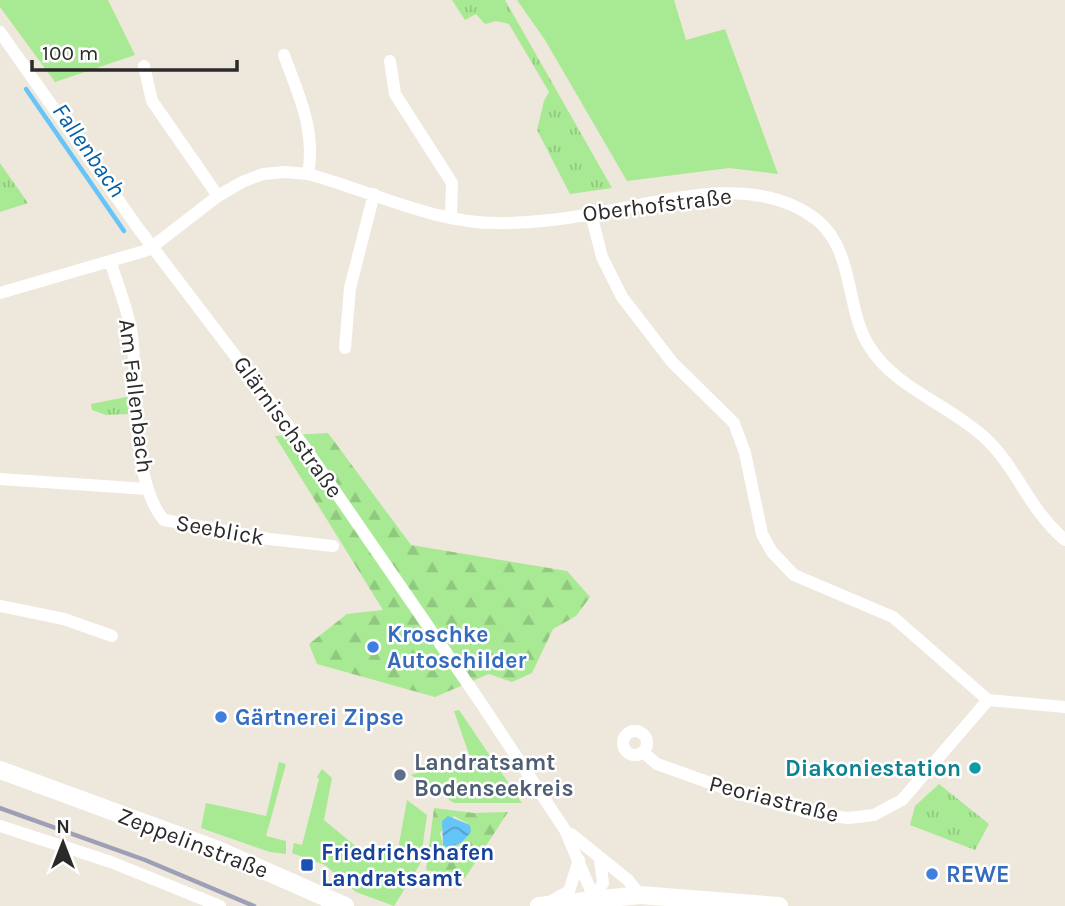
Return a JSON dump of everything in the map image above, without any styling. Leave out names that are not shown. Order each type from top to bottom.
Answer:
[{"type":"main road","name":"Zeppelinstraße","points":[[0,770],[218,850],[345,906]]},
{"type":"main road","points":[[543,905],[595,902],[640,895],[779,906]]},
{"type":"street","name":"Glärnischstraße","points":[[0,32],[154,246],[306,449],[565,830],[595,902]]},
{"type":"street","points":[[284,55],[311,127],[312,154],[308,174]]},
{"type":"street","points":[[390,61],[395,94],[452,183],[451,218]]},
{"type":"street","points":[[144,66],[152,101],[218,196]]},
{"type":"street","name":"Oberhofstraße","points":[[0,293],[111,263],[154,246],[218,196],[262,174],[308,174],[451,218],[501,223],[592,214],[666,199],[746,194],[776,198],[818,221],[839,253],[868,345],[895,378],[954,413],[984,437],[1007,461],[1042,519],[1065,540]]},
{"type":"street","points":[[345,348],[350,288],[374,194]]},
{"type":"street","points":[[592,214],[602,257],[622,297],[672,362],[734,423],[745,453],[754,508],[762,534],[772,552],[794,575],[893,617],[988,700],[1065,707]]},
{"type":"street","name":"Am Fallenbach","points":[[111,263],[132,334],[138,435],[147,489]]},
{"type":"street","points":[[0,478],[147,489]]},
{"type":"street","name":"Seeblick","points":[[147,489],[154,508],[164,520],[269,539],[333,546]]},
{"type":"street","points":[[0,606],[64,619],[112,636]]},
{"type":"street","name":"Peoriastraße","points":[[643,752],[657,764],[763,801],[848,818],[874,815],[902,800],[988,700]]},
{"type":"street","points":[[0,826],[111,862],[220,906]]},
{"type":"street","name":"Glärnischstraße","points":[[565,830],[628,880],[640,895]]},
{"type":"street","points":[[543,905],[569,891],[579,859]]},
{"type":"street","points":[[595,902],[603,883],[600,860]]},
{"type":"green space","points":[[0,0],[108,0],[135,55],[55,82],[0,7]]},
{"type":"green space","points":[[452,0],[505,0],[612,188],[570,194],[537,130],[549,92],[509,24],[496,21],[485,24],[476,14],[465,20]]},
{"type":"green space","points":[[517,0],[674,0],[686,40],[725,29],[778,174],[729,168],[627,181],[545,40]]},
{"type":"green space","points":[[0,163],[28,203],[0,212]]},
{"type":"green space","points":[[131,396],[129,414],[106,415],[92,410],[91,404]]},
{"type":"green space","points":[[328,433],[411,545],[567,571],[590,597],[576,616],[553,629],[532,673],[512,682],[489,674],[435,697],[317,664],[309,644],[347,614],[383,610],[275,436]]},
{"type":"green space","points":[[459,710],[522,803],[454,803],[411,775],[453,759],[472,763],[454,711]]},
{"type":"green space","points":[[279,762],[286,764],[266,836],[286,841],[286,854],[270,852],[201,828],[206,803],[266,816]]},
{"type":"green space","points":[[322,769],[332,778],[324,820],[359,849],[397,855],[407,800],[427,815],[420,864],[394,906],[356,892],[325,865],[292,853],[294,843],[302,845],[319,779],[317,777]]},
{"type":"green space","points":[[939,784],[989,824],[975,850],[910,825],[915,806]]},
{"type":"green space","points":[[434,808],[474,813],[508,812],[465,878],[426,870]],"holes":[[[454,816],[470,825],[461,843],[448,847],[443,845],[440,833]]]},
{"type":"water","points":[[448,816],[470,825],[471,832],[461,843],[448,848],[443,845],[442,821]]},
{"type":"waterway","name":"Fallenbach","points":[[26,89],[124,231]]},
{"type":"railway","points":[[0,808],[145,860],[254,906]]},
{"type":"place","name":"Kroschke Autoschilder","points":[[373,647]]},
{"type":"place","name":"Gärtnerei Zipse","points":[[221,717]]},
{"type":"place","name":"Diakoniestation","points":[[975,768]]},
{"type":"place","name":"Landratsamt Bodenseekreis","points":[[400,775]]},
{"type":"place","name":"Friedrichshafen Landratsamt","points":[[307,865]]},
{"type":"place","name":"REWE","points":[[932,874]]}]
